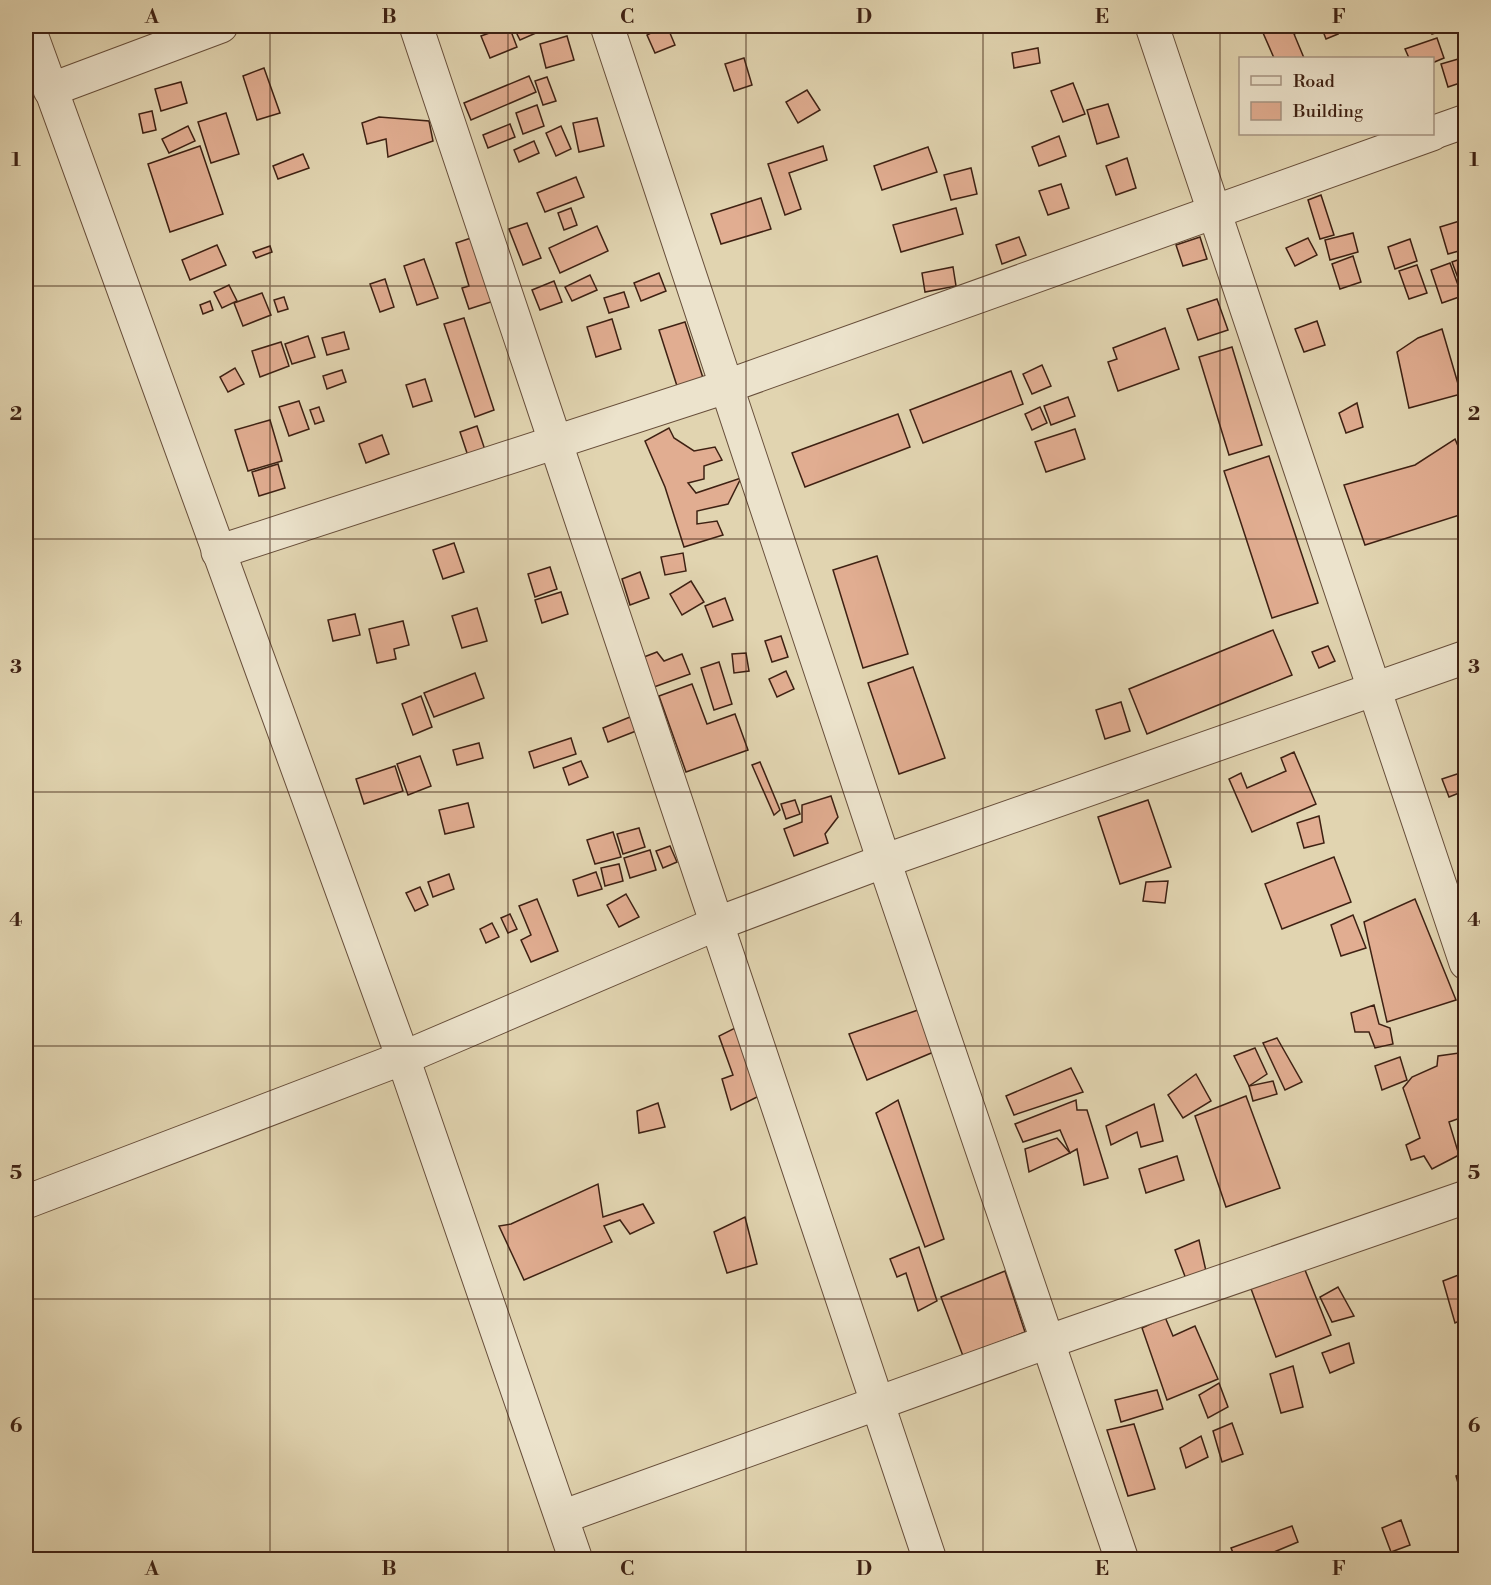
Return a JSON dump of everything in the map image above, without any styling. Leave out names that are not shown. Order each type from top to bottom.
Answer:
[{"type":"street","points":[[28,26],[403,1058],[576,1560]]},
{"type":"street","points":[[50,90],[221,26]]},
{"type":"street","points":[[416,26],[559,442],[717,924],[930,1560]]},
{"type":"street","points":[[607,26],[884,861],[1050,1341],[1122,1560]]},
{"type":"street","points":[[1152,26],[1466,963]]},
{"type":"street","points":[[1434,132],[1466,122]]},
{"type":"street","points":[[218,552],[725,387],[1426,135]]},
{"type":"street","points":[[26,1202],[403,1058],[717,924],[884,861],[1466,657]]},
{"type":"street","points":[[562,1517],[1050,1341],[1466,1197]]},
{"type":"building","points":[[509,26],[517,47],[490,58],[481,36]]},
{"type":"building","points":[[513,26],[541,26],[543,30],[520,40]]},
{"type":"building","points":[[655,26],[667,26],[675,45],[655,53],[647,35],[657,30]]},
{"type":"building","points":[[1260,26],[1308,26],[1309,28],[1294,34],[1304,57],[1274,57]]},
{"type":"building","points":[[1321,26],[1334,26],[1338,34],[1326,39]]},
{"type":"building","points":[[1429,26],[1447,26],[1448,29],[1432,34]]},
{"type":"building","points":[[567,36],[574,60],[546,68],[540,44]]},
{"type":"building","points":[[1437,38],[1444,58],[1434,62],[1434,57],[1409,57],[1405,49]]},
{"type":"building","points":[[1038,48],[1040,63],[1014,68],[1012,53]]},
{"type":"building","points":[[1465,57],[1466,81],[1448,87],[1441,64]]},
{"type":"building","points":[[744,58],[752,85],[734,91],[725,64]]},
{"type":"building","points":[[264,68],[280,113],[257,120],[243,76]]},
{"type":"building","points":[[529,76],[536,92],[471,120],[464,103]]},
{"type":"building","points":[[547,77],[556,101],[543,105],[535,81]]},
{"type":"building","points":[[181,82],[187,103],[161,111],[155,89]]},
{"type":"building","points":[[1073,83],[1085,114],[1063,122],[1051,91]]},
{"type":"building","points":[[807,90],[820,110],[798,123],[786,102]]},
{"type":"building","points":[[1108,104],[1119,137],[1097,144],[1087,110]]},
{"type":"building","points":[[537,105],[544,126],[523,134],[516,113]]},
{"type":"building","points":[[152,111],[156,130],[143,133],[139,114]]},
{"type":"building","points":[[226,113],[239,154],[211,163],[198,122]]},
{"type":"building","points":[[379,117],[429,121],[433,141],[388,157],[386,139],[367,144],[362,123]]},
{"type":"building","points":[[597,118],[604,146],[579,152],[573,123]]},
{"type":"building","points":[[510,124],[515,137],[488,148],[483,135]]},
{"type":"building","points":[[188,126],[195,141],[169,153],[162,139]]},
{"type":"building","points":[[561,126],[571,149],[556,156],[546,133]]},
{"type":"building","points":[[1059,136],[1066,156],[1039,166],[1032,147]]},
{"type":"building","points":[[534,141],[539,153],[519,162],[514,150]]},
{"type":"building","points":[[200,146],[223,214],[170,232],[148,164]]},
{"type":"building","points":[[823,146],[827,160],[789,173],[801,209],[785,215],[768,164]]},
{"type":"building","points":[[928,147],[937,172],[882,190],[874,166]]},
{"type":"building","points":[[303,154],[309,168],[278,179],[273,166]]},
{"type":"building","points":[[1127,158],[1136,188],[1116,195],[1106,166]]},
{"type":"building","points":[[971,168],[977,194],[951,200],[944,175]]},
{"type":"building","points":[[576,177],[584,197],[545,212],[537,193]]},
{"type":"building","points":[[1466,177],[1466,195],[1460,179]]},
{"type":"building","points":[[1061,184],[1069,208],[1048,215],[1039,191]]},
{"type":"building","points":[[1321,195],[1334,235],[1320,239],[1308,200]]},
{"type":"building","points":[[761,198],[771,229],[721,244],[711,214]]},
{"type":"building","points":[[571,208],[577,225],[564,230],[558,213]]},
{"type":"building","points":[[956,208],[963,234],[901,252],[893,225]]},
{"type":"building","points":[[1466,219],[1466,249],[1448,254],[1440,227]]},
{"type":"building","points":[[527,223],[541,258],[523,265],[509,229]]},
{"type":"building","points":[[597,226],[608,251],[560,273],[549,248]]},
{"type":"building","points":[[1353,233],[1358,252],[1330,260],[1325,240]]},
{"type":"building","points":[[477,236],[497,300],[469,309],[462,288],[469,286],[456,243]]},
{"type":"building","points":[[1019,237],[1026,255],[1002,264],[996,245]]},
{"type":"building","points":[[1200,237],[1207,259],[1183,266],[1176,245]]},
{"type":"building","points":[[1308,238],[1317,255],[1295,266],[1286,248]]},
{"type":"building","points":[[1410,239],[1417,261],[1395,269],[1388,247]]},
{"type":"building","points":[[217,245],[226,265],[190,280],[182,260]]},
{"type":"building","points":[[270,246],[272,252],[256,258],[253,252]]},
{"type":"building","points":[[1353,256],[1361,282],[1340,289],[1332,264]]},
{"type":"building","points":[[1466,257],[1466,293],[1464,294],[1452,262]]},
{"type":"building","points":[[424,259],[438,298],[417,305],[404,266]]},
{"type":"building","points":[[1450,263],[1462,296],[1442,303],[1431,270]]},
{"type":"building","points":[[1417,265],[1427,293],[1409,299],[1399,271]]},
{"type":"building","points":[[953,267],[956,286],[925,292],[922,273]]},
{"type":"building","points":[[659,273],[666,291],[641,301],[634,283]]},
{"type":"building","points":[[590,275],[597,290],[572,301],[565,287]]},
{"type":"building","points":[[385,279],[394,307],[380,312],[370,284]]},
{"type":"building","points":[[554,281],[562,302],[540,310],[532,290]]},
{"type":"building","points":[[229,285],[237,301],[222,308],[214,292]]},
{"type":"building","points":[[624,292],[629,307],[609,313],[604,298]]},
{"type":"building","points":[[262,293],[271,315],[243,326],[234,303]]},
{"type":"building","points":[[284,297],[288,309],[278,312],[274,300]]},
{"type":"building","points":[[1217,299],[1228,330],[1198,340],[1187,309]]},
{"type":"building","points":[[210,301],[213,310],[203,314],[200,305]]},
{"type":"building","points":[[464,318],[494,410],[475,417],[444,324]]},
{"type":"building","points":[[612,319],[621,349],[596,357],[587,327]]},
{"type":"building","points":[[1317,321],[1325,345],[1304,352],[1295,329]]},
{"type":"building","points":[[685,322],[704,381],[678,389],[659,330]]},
{"type":"building","points":[[1165,328],[1179,369],[1118,391],[1108,362],[1117,359],[1113,348]]},
{"type":"building","points":[[1442,329],[1461,394],[1409,408],[1397,352],[1418,338]]},
{"type":"building","points":[[344,332],[349,349],[327,355],[322,338]]},
{"type":"building","points":[[308,336],[315,357],[292,364],[285,344]]},
{"type":"building","points":[[281,342],[289,366],[260,377],[252,351]]},
{"type":"building","points":[[1232,347],[1262,445],[1229,455],[1199,357]]},
{"type":"building","points":[[1042,365],[1051,386],[1032,394],[1023,374]]},
{"type":"building","points":[[235,368],[244,384],[228,392],[220,377]]},
{"type":"building","points":[[342,370],[346,382],[327,389],[323,376]]},
{"type":"building","points":[[1011,371],[1023,404],[923,443],[910,410]]},
{"type":"building","points":[[425,379],[432,401],[413,407],[406,385]]},
{"type":"building","points":[[1068,397],[1075,416],[1051,425],[1044,406]]},
{"type":"building","points":[[299,401],[309,429],[289,436],[279,407]]},
{"type":"building","points":[[1357,403],[1363,427],[1346,433],[1339,413]]},
{"type":"building","points":[[319,407],[324,421],[315,424],[310,410]]},
{"type":"building","points":[[1040,407],[1047,423],[1032,430],[1025,414]]},
{"type":"building","points":[[898,414],[910,447],[805,487],[792,453]]},
{"type":"building","points":[[270,420],[282,461],[248,471],[235,430]]},
{"type":"building","points":[[477,426],[486,453],[469,459],[460,432]]},
{"type":"building","points":[[669,428],[674,438],[694,451],[715,447],[722,460],[704,466],[704,479],[688,483],[696,493],[741,478],[728,504],[697,511],[697,524],[717,521],[723,535],[684,547],[665,487],[645,441]]},
{"type":"building","points":[[1075,429],[1085,459],[1046,472],[1035,442]]},
{"type":"building","points":[[382,435],[389,454],[366,463],[359,444]]},
{"type":"building","points":[[1455,439],[1466,465],[1466,513],[1365,545],[1344,485],[1415,465]]},
{"type":"building","points":[[1269,456],[1318,603],[1272,618],[1224,471]]},
{"type":"building","points":[[278,464],[285,488],[259,496],[252,472]]},
{"type":"building","points":[[454,543],[464,572],[443,579],[433,550]]},
{"type":"building","points":[[683,553],[686,571],[665,575],[661,557]]},
{"type":"building","points":[[877,556],[908,654],[863,668],[833,570]]},
{"type":"building","points":[[550,567],[557,589],[535,597],[528,574]]},
{"type":"building","points":[[640,572],[649,598],[630,605],[622,579]]},
{"type":"building","points":[[691,581],[704,602],[682,615],[670,594]]},
{"type":"building","points":[[561,592],[568,614],[542,623],[535,600]]},
{"type":"building","points":[[725,598],[733,620],[713,627],[705,606]]},
{"type":"building","points":[[477,608],[487,641],[462,648],[452,616]]},
{"type":"building","points":[[355,614],[360,635],[333,641],[328,620]]},
{"type":"building","points":[[403,621],[409,645],[394,649],[396,659],[377,663],[369,629]]},
{"type":"building","points":[[1273,630],[1292,675],[1147,734],[1129,689]]},
{"type":"building","points":[[781,636],[788,657],[772,662],[765,641]]},
{"type":"building","points":[[1328,646],[1335,661],[1319,668],[1312,652]]},
{"type":"building","points":[[657,652],[664,661],[682,654],[690,674],[654,687],[644,657]]},
{"type":"building","points":[[746,653],[749,671],[734,673],[732,654]]},
{"type":"building","points":[[719,662],[732,704],[714,710],[701,668]]},
{"type":"building","points":[[913,667],[945,758],[899,774],[868,683]]},
{"type":"building","points":[[786,671],[794,689],[777,697],[769,679]]},
{"type":"building","points":[[475,673],[484,698],[434,717],[424,693]]},
{"type":"building","points":[[692,684],[707,724],[735,714],[748,750],[686,772],[659,696]]},
{"type":"building","points":[[421,696],[432,727],[413,735],[402,704]]},
{"type":"building","points":[[1121,702],[1130,731],[1105,739],[1096,710]]},
{"type":"building","points":[[630,717],[636,731],[608,742],[603,728]]},
{"type":"building","points":[[571,738],[576,754],[534,768],[529,752]]},
{"type":"building","points":[[479,743],[483,758],[457,765],[453,750]]},
{"type":"building","points":[[1294,752],[1316,804],[1252,832],[1229,779],[1241,773],[1247,788],[1286,771],[1281,758]]},
{"type":"building","points":[[420,756],[431,786],[408,795],[397,764]]},
{"type":"building","points":[[581,761],[588,777],[569,785],[563,768]]},
{"type":"building","points":[[760,762],[780,810],[774,815],[752,765]]},
{"type":"building","points":[[395,766],[403,791],[364,804],[356,779]]},
{"type":"building","points":[[1466,771],[1466,795],[1464,791],[1449,797],[1442,779]]},
{"type":"building","points":[[831,796],[838,817],[825,834],[828,843],[794,856],[784,829],[802,822],[802,805]]},
{"type":"building","points":[[795,800],[800,814],[786,819],[781,804]]},
{"type":"building","points":[[1148,800],[1171,867],[1120,884],[1098,817]]},
{"type":"building","points":[[468,803],[474,827],[445,834],[439,810]]},
{"type":"building","points":[[1319,816],[1324,843],[1304,848],[1297,823]]},
{"type":"building","points":[[639,828],[645,847],[623,854],[617,834]]},
{"type":"building","points":[[613,832],[621,857],[595,864],[587,840]]},
{"type":"building","points":[[670,846],[677,862],[663,868],[656,851]]},
{"type":"building","points":[[650,850],[656,870],[630,878],[624,858]]},
{"type":"building","points":[[1334,857],[1351,902],[1282,929],[1265,884]]},
{"type":"building","points":[[619,864],[623,881],[605,886],[601,868]]},
{"type":"building","points":[[596,872],[602,889],[578,896],[573,880]]},
{"type":"building","points":[[449,874],[454,889],[433,897],[428,882]]},
{"type":"building","points":[[1168,881],[1165,903],[1143,901],[1146,882]]},
{"type":"building","points":[[420,887],[428,905],[415,911],[406,893]]},
{"type":"building","points":[[626,894],[639,917],[619,927],[607,905]]},
{"type":"building","points":[[537,899],[558,951],[531,962],[521,940],[531,935],[519,906]]},
{"type":"building","points":[[1415,899],[1456,1000],[1387,1022],[1364,922]]},
{"type":"building","points":[[510,914],[517,929],[508,933],[501,918]]},
{"type":"building","points":[[1353,915],[1366,948],[1341,956],[1331,925]]},
{"type":"building","points":[[492,923],[499,937],[486,943],[480,929]]},
{"type":"building","points":[[1374,1005],[1379,1024],[1390,1028],[1393,1044],[1375,1048],[1369,1032],[1355,1032],[1351,1013]]},
{"type":"building","points":[[918,1010],[936,1051],[867,1080],[849,1034]]},
{"type":"building","points":[[737,1027],[759,1096],[731,1110],[722,1079],[733,1075],[719,1036]]},
{"type":"building","points":[[1277,1038],[1302,1082],[1285,1090],[1263,1043]]},
{"type":"building","points":[[1255,1048],[1267,1074],[1249,1086],[1234,1056]]},
{"type":"building","points":[[1466,1052],[1466,1126],[1463,1117],[1449,1122],[1459,1155],[1432,1169],[1424,1156],[1411,1160],[1406,1145],[1420,1138],[1403,1088],[1412,1077],[1437,1066],[1438,1056]]},
{"type":"building","points":[[1400,1057],[1407,1080],[1382,1090],[1375,1066]]},
{"type":"building","points":[[1071,1068],[1083,1092],[1014,1115],[1006,1096]]},
{"type":"building","points":[[1196,1074],[1211,1101],[1183,1118],[1168,1095]]},
{"type":"building","points":[[1273,1081],[1277,1094],[1253,1101],[1249,1086]]},
{"type":"building","points":[[1246,1096],[1280,1188],[1226,1207],[1195,1116]]},
{"type":"building","points":[[898,1100],[944,1239],[925,1247],[876,1113]]},
{"type":"building","points":[[1076,1100],[1077,1110],[1087,1110],[1108,1178],[1084,1185],[1077,1149],[1070,1153],[1060,1130],[1023,1142],[1015,1124]]},
{"type":"building","points":[[658,1103],[665,1127],[639,1133],[637,1111]]},
{"type":"building","points":[[1154,1104],[1163,1141],[1141,1147],[1137,1132],[1111,1145],[1106,1126]]},
{"type":"building","points":[[1057,1138],[1070,1153],[1029,1172],[1025,1149]]},
{"type":"building","points":[[1177,1156],[1184,1180],[1146,1193],[1139,1169]]},
{"type":"building","points":[[598,1184],[603,1217],[643,1204],[654,1223],[630,1234],[620,1220],[604,1226],[612,1242],[524,1280],[499,1226],[511,1224]]},
{"type":"building","points":[[745,1217],[757,1264],[727,1273],[714,1232]]},
{"type":"building","points":[[1199,1240],[1206,1271],[1186,1279],[1175,1250]]},
{"type":"building","points":[[919,1247],[937,1301],[918,1311],[906,1273],[897,1277],[890,1259]]},
{"type":"building","points":[[1303,1265],[1331,1335],[1276,1357],[1250,1286]]},
{"type":"building","points":[[1005,1271],[1025,1332],[963,1356],[941,1297]]},
{"type":"building","points":[[1466,1272],[1466,1318],[1455,1323],[1443,1281]]},
{"type":"building","points":[[1338,1287],[1354,1316],[1332,1322],[1320,1297]]},
{"type":"building","points":[[1165,1317],[1173,1336],[1195,1326],[1218,1379],[1167,1400],[1142,1328]]},
{"type":"building","points":[[1349,1343],[1354,1363],[1330,1373],[1322,1353]]},
{"type":"building","points":[[1293,1366],[1303,1407],[1281,1413],[1270,1374]]},
{"type":"building","points":[[1219,1383],[1228,1407],[1208,1418],[1199,1395]]},
{"type":"building","points":[[1157,1390],[1163,1409],[1121,1422],[1115,1400]]},
{"type":"building","points":[[1232,1423],[1243,1454],[1222,1462],[1213,1431]]},
{"type":"building","points":[[1134,1424],[1155,1489],[1128,1496],[1107,1430]]},
{"type":"building","points":[[1201,1436],[1208,1457],[1186,1468],[1180,1448]]},
{"type":"building","points":[[1466,1472],[1466,1511],[1456,1476]]},
{"type":"building","points":[[1401,1520],[1410,1545],[1391,1552],[1382,1528]]},
{"type":"building","points":[[1292,1526],[1298,1542],[1274,1552],[1276,1560],[1236,1560],[1231,1548]]},
{"type":"building","points":[[1364,1554],[1365,1560],[1347,1560]]}]
